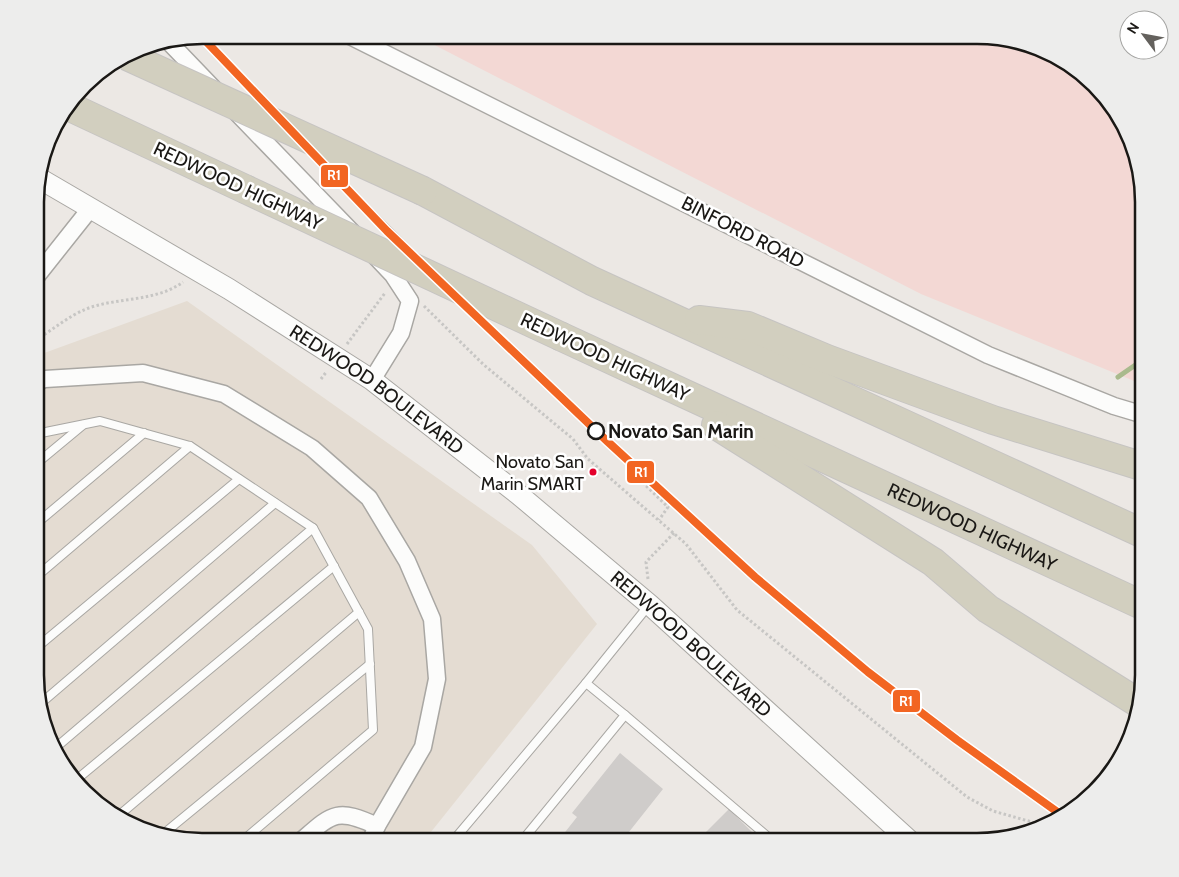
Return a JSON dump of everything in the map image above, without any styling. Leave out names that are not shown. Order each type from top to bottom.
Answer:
[{"type":"highway","points":[[134,59],[422,192],[592,281],[673,316],[1135,530]]},
{"type":"highway","name":"REDWOOD HIGHWAY","points":[[74,109],[622,366],[1135,602]]},
{"type":"highway","points":[[673,316],[748,326],[827,359],[993,420],[1135,464]]},
{"type":"highway","points":[[622,366],[933,562],[988,609],[1133,700]]},
{"type":"street","name":"BINFORD ROAD","points":[[366,44],[988,355],[1114,406],[1135,412]]},
{"type":"street","points":[[173,47],[393,275],[410,301],[401,333],[372,380]]},
{"type":"street","name":"REDWOOD BOULEVARD","points":[[45,182],[198,271],[372,380],[473,458],[643,599],[901,833]]},
{"type":"street","points":[[44,267],[90,209]]},
{"type":"street","points":[[44,379],[142,372],[224,394],[312,448],[369,498],[407,561],[432,619],[437,679],[423,747],[374,833]]},
{"type":"street","points":[[310,833],[325,820],[339,814],[353,815],[377,826]]},
{"type":"lane","points":[[44,432],[100,421],[190,446],[313,528],[368,629],[373,730],[252,833]]},
{"type":"lane","points":[[44,457],[83,424]]},
{"type":"lane","points":[[44,517],[144,433]]},
{"type":"lane","points":[[44,570],[190,446]]},
{"type":"lane","points":[[44,642],[239,479]]},
{"type":"lane","points":[[46,699],[275,503]]},
{"type":"lane","points":[[60,744],[313,528]]},
{"type":"lane","points":[[81,776],[334,566]]},
{"type":"lane","points":[[460,833],[586,683],[643,599]]},
{"type":"lane","points":[[122,812],[359,612]]},
{"type":"lane","points":[[169,829],[370,664]]},
{"type":"lane","points":[[586,683],[763,833]]},
{"type":"lane","points":[[528,833],[625,715]]},
{"type":"path","points":[[44,335],[85,310],[160,294],[175,288],[198,271]]},
{"type":"path","points":[[321,379],[386,292],[405,294]]},
{"type":"path","points":[[441,323],[484,365],[573,439],[588,459],[686,544],[737,610],[967,797],[993,811],[1034,823]]},
{"type":"path","points":[[639,479],[668,508],[659,520]]},
{"type":"path","points":[[643,599],[648,580],[646,562],[674,533]]},
{"type":"shaded area","points":[[433,44],[988,44],[1028,52],[1065,70],[1081,83],[1103,106],[1123,141],[1130,161],[1135,191],[1135,381],[921,294]]},
{"type":"shaded area","points":[[187,301],[532,545],[597,624],[430,833],[191,833],[171,830],[141,821],[106,801],[83,779],[70,763],[52,726],[44,686],[44,353]]},
{"type":"building","points":[[620,753],[663,789],[628,833],[564,833],[577,817],[572,813]]},
{"type":"building","points":[[729,809],[753,833],[705,833]]},
{"type":"waterway","points":[[1118,377],[1135,365]]},
{"type":"railway","points":[[308,147],[495,333],[756,576],[869,671],[958,739],[1058,811]]},
{"type":"transit line","name":"R1","points":[[209,44],[387,231],[607,441],[755,577],[868,672],[957,740],[1057,812]]},
{"type":"place","name":"Novato San Marin","points":[[596,431]]},
{"type":"place","name":"Novato San Marin SMART","points":[[593,472]]}]
